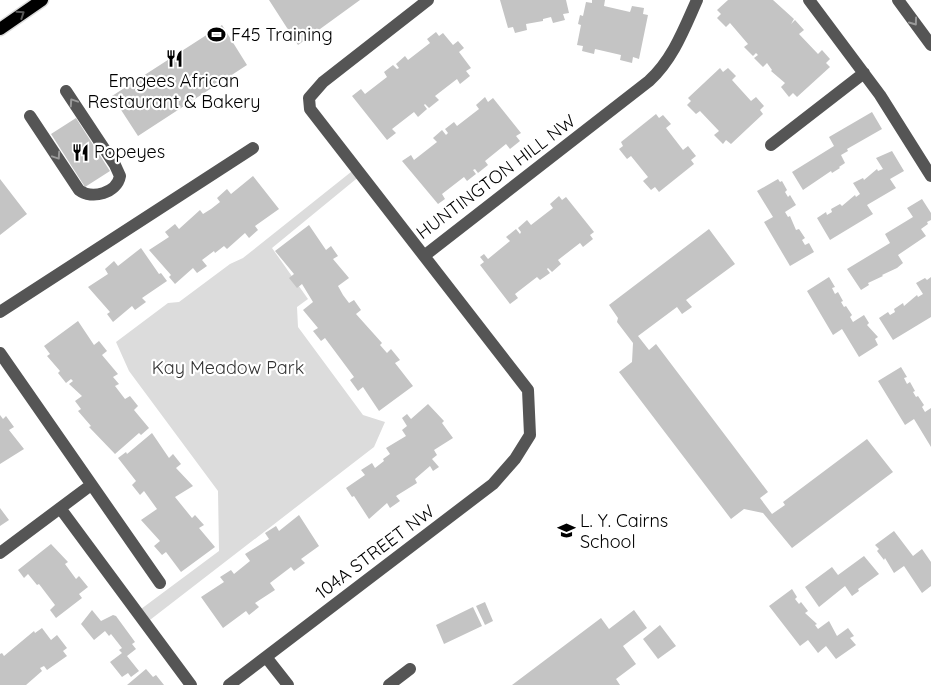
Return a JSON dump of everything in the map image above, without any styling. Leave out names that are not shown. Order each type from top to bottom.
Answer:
[{"type":"main road","points":[[0,29],[42,0]]},
{"type":"street","name":"HUNTINGTON HILL NW","points":[[428,0],[322,82],[309,98],[310,109],[424,256],[645,85],[660,71],[674,50],[698,0]]},
{"type":"street","points":[[808,0],[880,95],[931,176]]},
{"type":"street","points":[[898,0],[931,45]]},
{"type":"street","points":[[771,145],[864,74]]},
{"type":"street","points":[[30,116],[79,190],[92,196],[99,195],[115,185],[120,176],[115,165],[66,91]]},
{"type":"street","points":[[0,312],[61,270],[253,148]]},
{"type":"street","name":"104A STREET NW","points":[[229,685],[493,484],[515,459],[530,435],[528,390],[424,256]]},
{"type":"street","points":[[0,354],[160,583]]},
{"type":"street","points":[[0,553],[91,485]]},
{"type":"street","points":[[60,508],[191,685]]},
{"type":"street","points":[[266,657],[288,685]]},
{"type":"street","points":[[389,685],[410,669]]},
{"type":"green space","name":"Kay Meadow Park","points":[[356,168],[361,175],[272,248],[308,299],[297,307],[298,327],[363,415],[385,422],[374,447],[146,623],[137,612],[219,551],[218,491],[129,371],[116,342],[168,303],[179,302],[230,264],[243,258]]},
{"type":"building","points":[[269,0],[360,0],[298,45]]},
{"type":"building","points":[[500,0],[566,0],[569,13],[563,14],[565,20],[553,23],[551,17],[543,19],[543,21],[526,24],[527,30],[515,33],[513,27],[508,28]]},
{"type":"building","points":[[592,0],[605,0],[604,6],[630,12],[632,6],[644,8],[643,14],[648,15],[639,59],[633,57],[632,63],[620,60],[621,55],[595,49],[594,54],[582,51],[583,46],[577,45],[581,25],[578,24],[580,15],[583,16],[586,2],[592,3]]},
{"type":"building","points":[[728,0],[773,0],[794,19],[791,24],[795,20],[804,30],[799,34],[818,54],[822,50],[830,59],[826,63],[830,67],[797,97],[793,93],[789,97],[781,87],[785,83],[771,71],[767,63],[763,67],[754,58],[758,55],[756,53],[753,56],[744,47],[748,44],[730,23],[726,27],[717,18],[721,14],[717,10]]},
{"type":"building","points":[[222,25],[247,65],[138,136],[112,96]]},
{"type":"building","points":[[436,32],[439,36],[443,33],[453,45],[458,41],[464,48],[459,52],[471,68],[466,71],[470,76],[460,84],[457,79],[435,96],[439,100],[429,108],[425,104],[427,109],[418,117],[414,112],[392,129],[396,133],[387,140],[352,96],[361,89],[365,94],[387,77],[384,72],[393,65],[397,69],[399,68],[396,64],[405,56],[408,60],[430,43],[427,39]]},
{"type":"building","points":[[720,68],[723,72],[728,68],[736,76],[732,80],[751,101],[756,97],[764,106],[760,110],[763,114],[731,144],[726,140],[723,144],[714,135],[719,131],[700,111],[696,114],[687,105],[691,101],[688,98]]},
{"type":"building","points":[[485,97],[488,102],[493,98],[521,133],[516,136],[520,141],[510,149],[506,144],[485,161],[488,165],[478,173],[475,169],[473,170],[476,174],[467,181],[464,177],[442,194],[445,199],[438,204],[402,161],[411,155],[414,160],[437,142],[433,138],[442,130],[446,135],[448,133],[445,129],[454,122],[457,126],[479,109],[476,105]]},
{"type":"building","points":[[872,112],[882,129],[847,149],[848,151],[841,155],[845,163],[840,168],[832,173],[831,171],[803,190],[792,172],[834,146],[829,137]]},
{"type":"building","points":[[656,114],[659,118],[663,115],[671,124],[666,128],[683,150],[688,146],[696,156],[691,160],[694,164],[659,192],[655,187],[651,190],[643,181],[648,177],[631,156],[627,159],[619,149],[623,146],[621,142]]},
{"type":"building","name":"Popeyes","points":[[76,118],[110,171],[85,187],[51,134]]},
{"type":"building","points":[[892,151],[904,171],[890,179],[896,188],[867,205],[873,214],[830,240],[817,218],[826,212],[827,215],[832,212],[831,209],[840,204],[842,206],[855,195],[856,197],[860,194],[853,183],[863,178],[864,180],[877,169],[878,171],[883,169],[876,158]]},
{"type":"building","points":[[253,176],[279,209],[255,226],[258,230],[249,238],[245,233],[227,249],[224,246],[215,253],[214,251],[202,260],[207,266],[197,273],[193,268],[175,284],[169,277],[171,275],[149,250],[169,237],[165,232],[175,224],[179,229],[200,210],[203,214],[220,202],[217,198],[227,189],[231,194]]},
{"type":"building","points":[[0,179],[27,214],[0,235]]},
{"type":"building","points":[[778,179],[780,182],[782,181],[787,190],[785,192],[788,197],[790,195],[796,205],[785,212],[788,217],[790,216],[796,230],[799,229],[805,238],[802,240],[805,245],[809,243],[814,252],[790,266],[764,222],[773,217],[757,191]]},
{"type":"building","points":[[559,196],[562,200],[566,197],[594,232],[590,235],[593,239],[583,247],[580,243],[558,260],[561,264],[552,272],[548,268],[550,273],[540,280],[537,277],[515,294],[518,298],[510,304],[480,265],[484,262],[480,257],[484,254],[488,259],[510,241],[506,237],[516,229],[520,234],[521,232],[518,228],[527,220],[531,225],[553,208],[550,204]]},
{"type":"building","points":[[922,199],[931,213],[931,220],[921,229],[926,236],[898,255],[903,263],[897,268],[868,283],[869,285],[861,290],[847,269],[890,243],[885,234],[913,217],[907,208]]},
{"type":"building","points":[[309,225],[326,250],[331,246],[338,256],[333,259],[349,278],[338,286],[343,295],[349,303],[354,300],[361,310],[356,314],[382,343],[380,345],[387,353],[391,349],[400,360],[395,363],[413,386],[379,411],[363,387],[358,391],[350,380],[354,377],[325,338],[321,341],[313,331],[318,328],[303,310],[313,302],[302,284],[297,288],[289,278],[294,274],[275,251]]},
{"type":"building","points":[[709,229],[735,264],[686,300],[692,307],[682,314],[677,307],[638,336],[649,350],[656,344],[768,492],[760,498],[772,514],[785,505],[783,502],[867,439],[893,472],[792,548],[763,513],[744,509],[731,519],[619,372],[632,362],[633,343],[617,322],[618,318],[609,305]]},
{"type":"building","points":[[141,248],[159,274],[161,273],[167,281],[142,298],[146,302],[135,310],[132,306],[113,322],[107,314],[110,312],[88,287],[108,274],[105,269],[114,261],[118,266]]},
{"type":"building","points":[[829,277],[835,287],[832,288],[835,294],[838,292],[844,307],[846,306],[852,315],[850,317],[853,322],[864,315],[869,323],[867,325],[878,337],[875,339],[878,345],[859,357],[842,329],[833,335],[807,291]]},
{"type":"building","points":[[931,277],[931,317],[893,340],[879,318],[888,312],[890,315],[895,312],[894,309],[903,303],[904,306],[917,295],[918,297],[923,294],[916,283]]},
{"type":"building","points":[[78,321],[94,345],[99,341],[107,351],[102,355],[118,374],[113,377],[119,384],[115,386],[125,399],[130,396],[138,406],[134,410],[149,428],[141,435],[139,433],[115,454],[89,427],[91,426],[78,411],[81,409],[75,401],[82,396],[69,384],[73,381],[71,379],[66,383],[58,373],[60,371],[47,356],[50,354],[44,346]]},
{"type":"building","points":[[901,367],[907,377],[904,378],[907,384],[910,382],[916,397],[918,396],[924,405],[922,407],[925,412],[931,408],[931,447],[914,419],[905,425],[878,381]]},
{"type":"building","points":[[428,404],[444,421],[442,423],[453,438],[434,450],[437,455],[432,459],[439,467],[433,471],[430,466],[415,479],[417,483],[396,496],[400,501],[390,508],[387,503],[369,519],[354,496],[352,497],[346,488],[365,475],[361,470],[372,463],[375,468],[384,461],[383,459],[390,454],[386,448],[406,436],[402,430],[407,426],[402,418],[407,414],[411,419]]},
{"type":"building","points":[[0,415],[3,419],[6,416],[14,427],[9,430],[24,449],[0,464]]},
{"type":"building","points":[[152,433],[169,458],[173,454],[181,464],[176,468],[193,486],[175,497],[192,518],[195,515],[204,525],[199,528],[215,547],[181,572],[166,552],[162,555],[154,546],[160,541],[141,520],[157,509],[144,491],[140,495],[132,485],[136,481],[118,458],[126,452],[127,454]]},
{"type":"building","points":[[0,508],[9,520],[0,526]]},
{"type":"building","points":[[299,515],[319,546],[301,559],[305,563],[294,571],[291,567],[270,583],[275,590],[255,603],[259,607],[249,615],[246,611],[223,628],[201,597],[224,582],[220,577],[231,570],[234,574],[250,561],[245,554],[269,539],[265,533],[276,526],[279,531]]},
{"type":"building","points":[[894,531],[913,556],[922,549],[931,562],[931,586],[922,593],[904,566],[894,573],[885,558],[884,560],[877,551],[879,549],[875,545]]},
{"type":"building","points":[[51,544],[68,562],[65,564],[76,579],[79,576],[88,587],[79,594],[82,598],[56,618],[50,610],[55,605],[39,584],[37,585],[28,574],[24,578],[18,570]]},
{"type":"building","points":[[864,556],[879,574],[858,589],[859,591],[852,596],[845,586],[819,607],[805,587],[832,567],[838,575]]},
{"type":"building","points":[[792,589],[797,597],[795,599],[799,604],[801,602],[808,611],[805,613],[817,624],[815,625],[818,629],[829,621],[837,636],[848,628],[854,636],[850,638],[856,645],[836,659],[826,646],[818,653],[808,640],[800,646],[769,606]]},
{"type":"building","points":[[485,602],[493,621],[485,625],[476,606]]},
{"type":"building","points":[[473,607],[482,626],[444,644],[436,625]]},
{"type":"building","points":[[92,610],[101,621],[113,615],[116,616],[135,642],[132,644],[136,649],[127,656],[139,671],[131,677],[128,673],[122,677],[110,662],[122,653],[119,650],[122,648],[111,634],[109,636],[105,631],[94,640],[81,624]]},
{"type":"building","points":[[634,610],[647,628],[623,646],[636,664],[616,679],[620,685],[512,685],[601,618],[609,629]]},
{"type":"building","points":[[660,625],[676,646],[658,659],[643,639]]},
{"type":"building","points":[[42,628],[51,640],[57,635],[67,648],[63,651],[67,656],[47,670],[44,666],[40,668],[42,671],[26,685],[0,685],[0,654],[2,653],[4,656],[34,631],[35,633]]},
{"type":"building","points":[[146,669],[153,677],[156,675],[164,685],[127,685]]},
{"type":"place","name":"F45 Training","points":[[217,35]]},
{"type":"place","name":"Emgees African Restaurant & Bakery","points":[[174,58]]},
{"type":"place","name":"Popeyes","points":[[80,152]]},
{"type":"place","name":"L. Y. Cairns School","points":[[566,531]]}]
